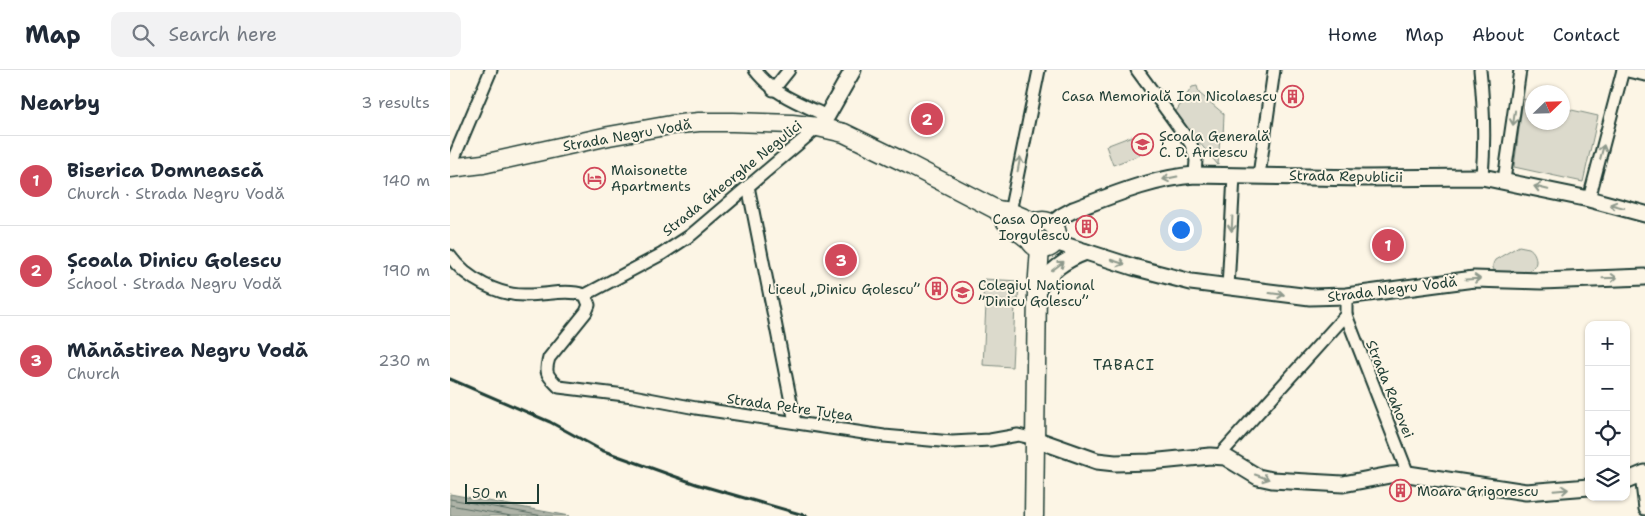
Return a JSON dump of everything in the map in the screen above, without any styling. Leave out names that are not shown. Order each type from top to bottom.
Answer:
[{"type":"main road","name":"Strada Negru Vodă","points":[[452,168],[483,164],[609,136],[671,125],[699,122],[822,121],[1003,211],[1044,223]]},
{"type":"main road","name":"Strada Negru Vodă","points":[[1003,211],[1007,223],[1042,244]]},
{"type":"main road","points":[[1044,223],[1057,234],[1042,244],[1030,233],[1044,223]]},
{"type":"main road","points":[[1034,511],[1037,290],[1042,244]]},
{"type":"street","points":[[452,168],[453,160],[491,70]]},
{"type":"street","points":[[755,70],[773,90],[822,121],[853,70]]},
{"type":"street","points":[[773,90],[789,70]]},
{"type":"street","points":[[1003,211],[1039,70]]},
{"type":"street","points":[[1137,70],[1191,144],[1196,160],[1195,175]]},
{"type":"street","points":[[1259,175],[1274,70]]},
{"type":"street","points":[[1480,70],[1484,132],[1482,177]]},
{"type":"street","points":[[1504,180],[1520,70]]},
{"type":"street","points":[[1589,199],[1623,70],[1645,75]]},
{"type":"street","name":"Strada Gheorghe Negulici","points":[[587,298],[662,254],[690,235],[822,121]]},
{"type":"street","name":"Strada Republicii","points":[[1044,223],[1073,210],[1152,182],[1195,175],[1364,178],[1482,177],[1589,199],[1645,214]]},
{"type":"street","points":[[1228,288],[1234,176]]},
{"type":"street","points":[[748,186],[795,422]]},
{"type":"street","name":"Strada Negru Vodă","points":[[1042,244],[1086,252],[1163,275],[1228,288],[1325,298],[1474,279],[1542,281],[1645,277]]},
{"type":"street","points":[[1037,290],[1046,276],[1058,265],[1086,252]]},
{"type":"street","points":[[450,256],[457,266],[472,278],[493,288],[525,296],[576,292],[587,298]]},
{"type":"street","points":[[1219,456],[1346,315],[1346,296]]},
{"type":"street","name":"Strada Petre Țuțea","points":[[587,298],[586,312],[550,358],[547,366],[547,374],[559,387],[633,396],[696,408],[884,436],[952,442],[990,440],[1018,435],[1035,439]]},
{"type":"street","name":"Strada Rahovei","points":[[1346,315],[1408,474]]},
{"type":"street","points":[[1035,439],[1097,461],[1115,463],[1219,456],[1232,460],[1258,477],[1272,480],[1343,484],[1390,475],[1408,474],[1427,475],[1526,492],[1585,487]]},
{"type":"street","points":[[1630,479],[1643,474],[1645,509]]},
{"type":"shaded area","points":[[1197,86],[1199,93],[1224,114],[1223,137],[1220,137],[1218,165],[1175,113],[1192,87]]},
{"type":"shaded area","points":[[1523,99],[1525,99],[1525,130],[1570,130],[1570,110],[1598,116],[1583,182],[1514,167]]},
{"type":"shaded area","points":[[1132,136],[1140,155],[1113,165],[1106,146]]},
{"type":"shaded area","points":[[1519,246],[1529,248],[1533,252],[1536,260],[1534,267],[1525,273],[1519,274],[1496,273],[1493,266],[1495,260]]},
{"type":"shaded area","points":[[984,279],[1019,281],[1018,302],[983,300]]},
{"type":"shaded area","points":[[986,304],[1015,306],[1012,367],[983,365]]},
{"type":"water","points":[[450,494],[569,516],[450,516]]},
{"type":"railway","points":[[450,379],[550,422],[601,450],[696,484],[807,516]]},
{"type":"place","name":"Casa Memorială Ion Nicolaescu","points":[[1293,96]]},
{"type":"place","name":"Școala Dinicu Golescu","points":[[927,119]]},
{"type":"place","name":"Școala Generală C. D. Aricescu","points":[[1143,144]]},
{"type":"place","name":"Maisonette Apartments","points":[[595,178]]},
{"type":"place","name":"Casa Oprea Iorgulescu","points":[[1086,227]]},
{"type":"place","name":"Biserica Domnească","points":[[1388,245]]},
{"type":"place","name":"Mănăstirea Negru Vodă","points":[[841,260]]},
{"type":"place","name":"Liceul „Dinicu Golescu”","points":[[936,289]]},
{"type":"place","name":"Colegiul Național ”Dinicu Golescu”","points":[[962,293]]},
{"type":"place","name":"Moara Grigorescu","points":[[1401,491]]},
{"type":"district","name":"TABACI","points":[[1124,365]]}]
